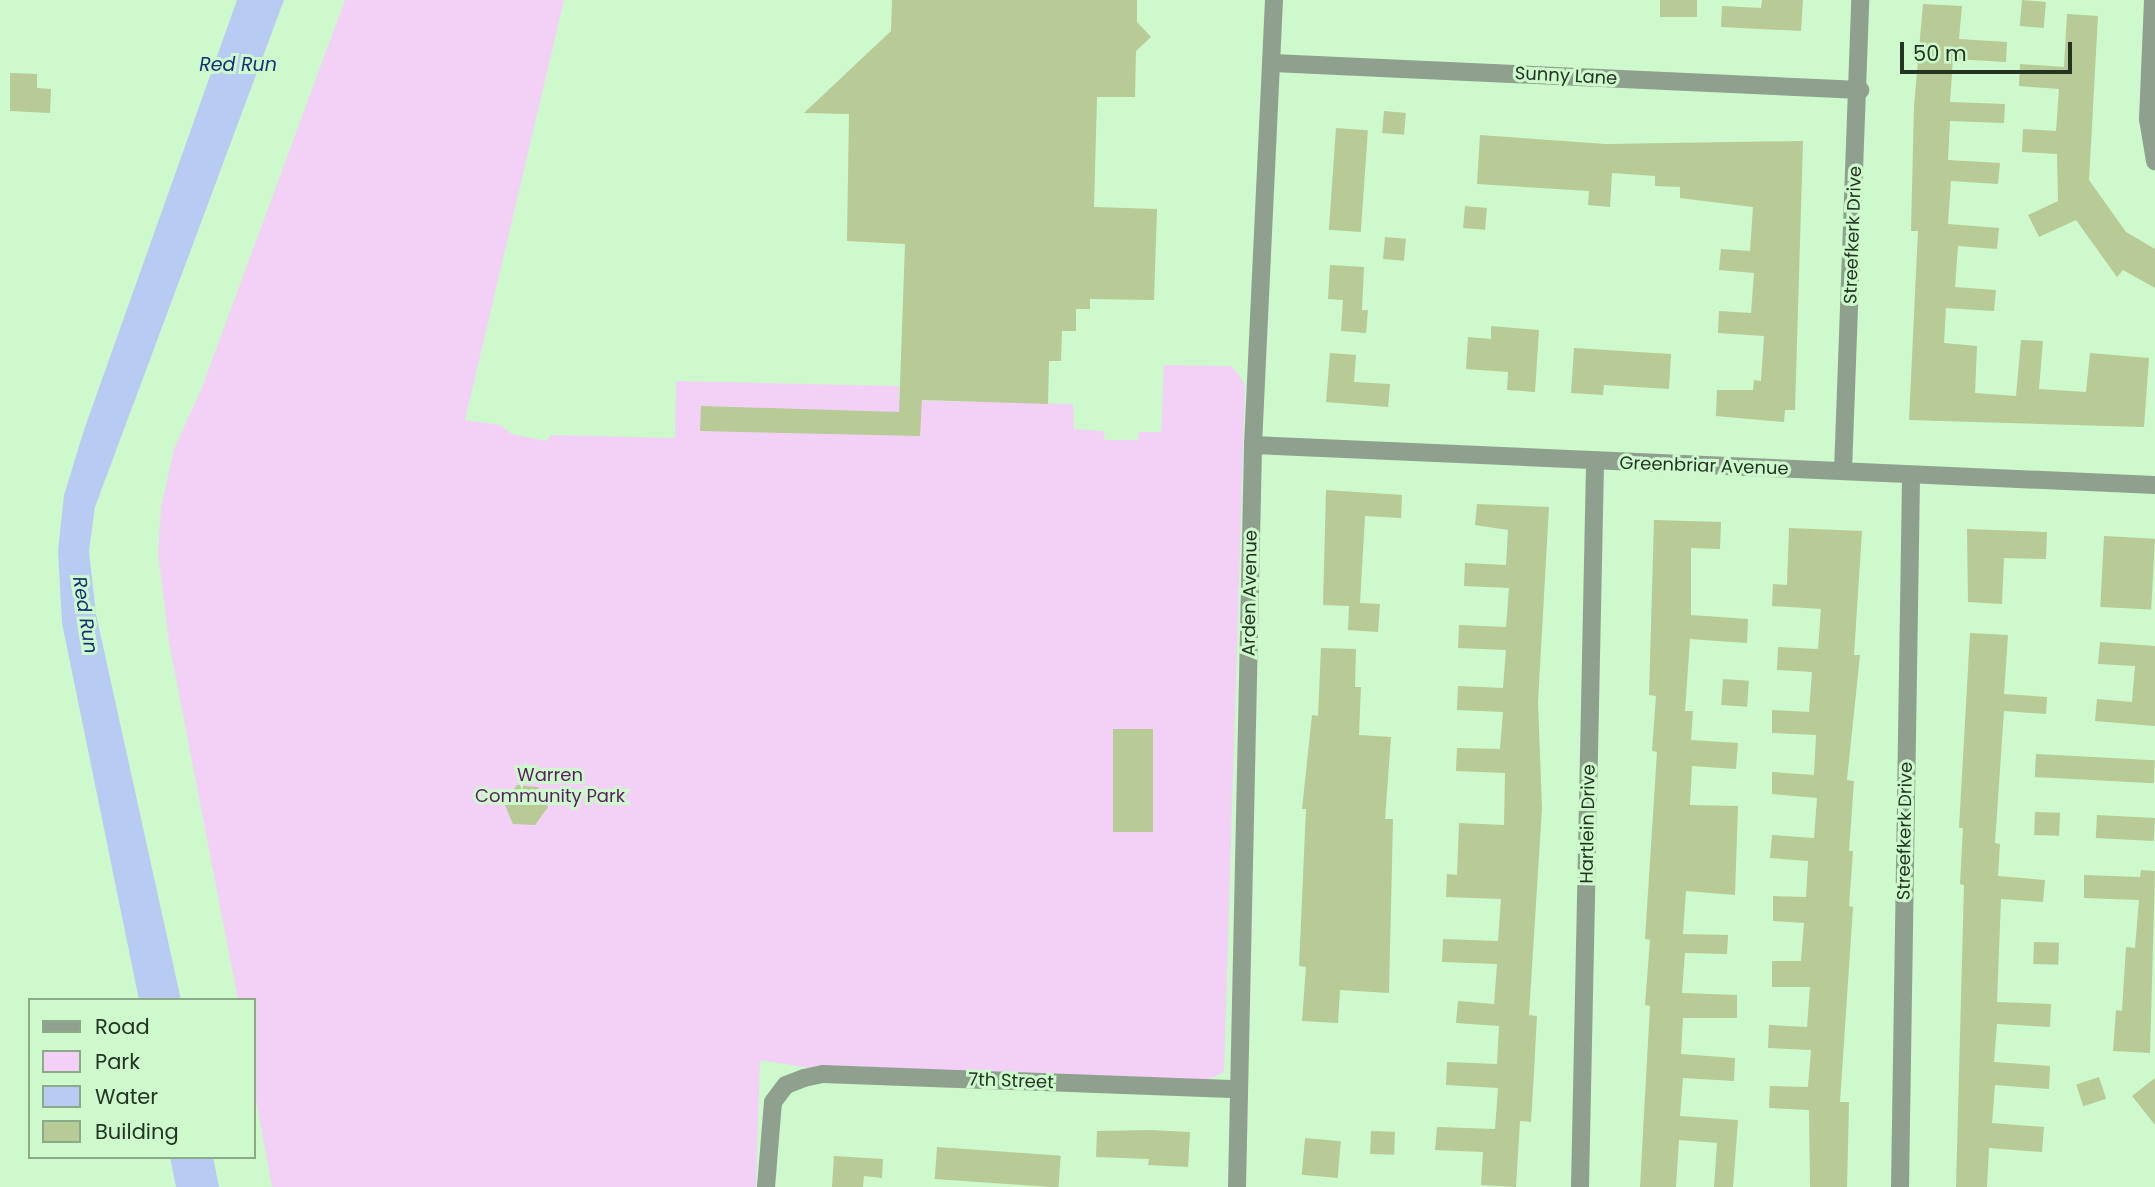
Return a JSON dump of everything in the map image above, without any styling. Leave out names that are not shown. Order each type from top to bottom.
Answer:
[{"type":"street","name":"Arden Avenue","points":[[1237,1187],[1253,445],[1273,63],[1273,0]]},
{"type":"street","name":"Streefkerk Drive","points":[[1843,471],[1860,90],[1860,0]]},
{"type":"street","points":[[2152,0],[2148,119],[2155,161]]},
{"type":"street","name":"Sunny Lane","points":[[1273,63],[1860,90]]},
{"type":"street","name":"Greenbriar Avenue","points":[[1253,445],[2155,485]]},
{"type":"street","name":"Hartlein Drive","points":[[1580,1187],[1595,462]]},
{"type":"street","name":"Streefkerk Drive","points":[[1900,1187],[1911,475]]},
{"type":"street","name":"7th Street","points":[[766,1187],[769,1117],[773,1102],[786,1085],[823,1074],[1238,1089]]},
{"type":"green space","name":"Warren Community Park","points":[[345,0],[564,0],[465,420],[500,425],[512,434],[546,441],[551,435],[675,438],[676,381],[899,386],[899,400],[1073,404],[1074,429],[1103,431],[1105,440],[1138,440],[1139,432],[1161,432],[1164,365],[1231,366],[1245,386],[1224,1072],[1203,1082],[815,1069],[760,1060],[756,1187],[272,1187],[256,1100],[256,998],[238,998],[169,642],[158,553],[161,507],[174,449],[201,390]]},
{"type":"water","name":"Red Run","points":[[237,0],[284,0],[95,507],[89,551],[96,614],[181,998],[139,998],[62,623],[58,551],[64,495],[84,430]]},
{"type":"water","points":[[170,1159],[213,1159],[219,1187],[176,1187]]},
{"type":"building","points":[[892,0],[1137,0],[1137,22],[1151,37],[1136,51],[1135,97],[1097,97],[1094,207],[1157,209],[1154,300],[1090,299],[1090,309],[1076,309],[1076,331],[1062,331],[1061,361],[1049,361],[1048,404],[922,400],[920,436],[700,431],[701,406],[899,412],[905,244],[847,241],[849,114],[804,113],[891,31]]},
{"type":"building","points":[[1660,0],[1697,0],[1697,17],[1660,17]]},
{"type":"building","points":[[1762,0],[1803,0],[1801,31],[1721,27],[1722,6],[1761,8]]},
{"type":"building","points":[[2022,0],[2046,2],[2044,28],[2020,26]]},
{"type":"building","points":[[1923,4],[1962,6],[1959,39],[2007,42],[2006,62],[1953,59],[1950,102],[2005,104],[2004,123],[1950,121],[1948,160],[2000,163],[1998,184],[1951,181],[1948,224],[1999,228],[1997,249],[1958,246],[1955,287],[1996,290],[1994,311],[1946,308],[1944,343],[1977,346],[1975,393],[2016,396],[2021,340],[2043,341],[2039,389],[2086,392],[2090,353],[2149,358],[2144,427],[1909,420],[1918,231],[1911,231],[1914,106]]},
{"type":"building","points":[[2067,14],[2098,16],[2089,180],[2126,232],[2155,249],[2155,288],[2123,270],[2117,277],[2076,220],[2039,237],[2028,215],[2058,201],[2057,154],[2022,152],[2023,129],[2056,131],[2059,89],[2019,86],[2020,64],[2064,67]]},
{"type":"building","points":[[10,73],[37,74],[37,88],[51,89],[50,113],[10,111]]},
{"type":"building","points":[[1384,111],[1406,113],[1404,135],[1382,133]]},
{"type":"building","points":[[1336,128],[1368,130],[1361,232],[1329,230]]},
{"type":"building","points":[[1480,135],[1606,144],[1803,141],[1795,410],[1785,410],[1784,422],[1716,416],[1717,390],[1753,390],[1754,380],[1761,381],[1764,336],[1718,333],[1719,311],[1751,313],[1754,273],[1719,270],[1721,249],[1750,251],[1753,207],[1680,198],[1680,187],[1655,186],[1655,176],[1612,173],[1610,207],[1588,205],[1589,191],[1477,184]]},
{"type":"building","points":[[1465,206],[1487,208],[1485,230],[1463,228]]},
{"type":"building","points":[[1385,237],[1406,239],[1404,261],[1383,259]]},
{"type":"building","points":[[1330,265],[1364,267],[1362,310],[1368,310],[1366,333],[1341,331],[1343,300],[1328,299]]},
{"type":"building","points":[[1491,326],[1539,330],[1535,392],[1507,390],[1508,372],[1466,369],[1468,337],[1491,339]]},
{"type":"building","points":[[1574,348],[1671,354],[1669,389],[1604,385],[1603,395],[1571,393]]},
{"type":"building","points":[[1330,353],[1356,355],[1354,382],[1390,384],[1388,407],[1326,402]]},
{"type":"building","points":[[1326,490],[1402,495],[1401,518],[1365,516],[1360,603],[1380,604],[1378,632],[1348,630],[1349,606],[1323,605]]},
{"type":"building","points":[[1477,504],[1549,507],[1538,702],[1542,808],[1529,1015],[1537,1016],[1531,1122],[1520,1121],[1516,1187],[1481,1185],[1483,1152],[1435,1150],[1437,1127],[1495,1129],[1498,1088],[1446,1085],[1447,1062],[1497,1064],[1499,1026],[1456,1023],[1458,1001],[1494,1004],[1497,964],[1442,962],[1443,939],[1498,941],[1501,899],[1446,897],[1447,874],[1457,875],[1459,823],[1504,825],[1505,773],[1456,771],[1457,748],[1500,749],[1503,712],[1457,710],[1458,686],[1503,688],[1506,650],[1458,648],[1459,625],[1506,627],[1509,588],[1464,586],[1465,563],[1506,565],[1508,530],[1475,525]]},
{"type":"building","points":[[1654,520],[1721,522],[1720,549],[1691,548],[1691,615],[1748,619],[1747,643],[1690,639],[1685,711],[1693,711],[1691,740],[1738,743],[1736,769],[1692,766],[1690,805],[1738,806],[1735,895],[1686,891],[1683,934],[1728,935],[1727,954],[1685,953],[1682,993],[1737,995],[1737,1018],[1683,1018],[1681,1054],[1735,1058],[1734,1081],[1683,1078],[1680,1116],[1738,1120],[1733,1187],[1714,1187],[1717,1143],[1679,1140],[1676,1187],[1640,1187],[1650,1006],[1645,1005],[1650,940],[1645,939],[1657,752],[1652,751],[1656,696],[1649,695]]},
{"type":"building","points":[[1789,528],[1862,531],[1854,655],[1860,655],[1847,780],[1854,781],[1849,851],[1853,851],[1849,906],[1853,907],[1840,1102],[1849,1102],[1847,1187],[1810,1187],[1809,1110],[1769,1108],[1770,1086],[1808,1087],[1811,1050],[1768,1048],[1769,1025],[1807,1027],[1810,987],[1772,987],[1772,961],[1801,961],[1804,923],[1773,921],[1773,896],[1806,897],[1808,861],[1770,858],[1772,835],[1814,838],[1817,798],[1772,794],[1772,772],[1814,775],[1816,735],[1772,733],[1772,710],[1809,712],[1812,672],[1777,670],[1778,647],[1818,649],[1821,609],[1772,606],[1773,584],[1787,585]]},
{"type":"building","points":[[1967,529],[2047,532],[2046,559],[2004,558],[2002,604],[1968,602]]},
{"type":"building","points":[[2104,536],[2155,539],[2151,610],[2100,607]]},
{"type":"building","points":[[1970,633],[2008,635],[2004,694],[2047,697],[2046,714],[2004,711],[1995,843],[2000,844],[1998,876],[2045,880],[2043,902],[2001,899],[1997,1002],[2051,1004],[2050,1027],[1997,1024],[1994,1062],[2050,1066],[2049,1089],[1995,1085],[1992,1123],[2044,1127],[2042,1152],[1989,1148],[1987,1187],[1956,1187],[1964,885],[1960,884],[1963,828],[1959,828]]},
{"type":"building","points":[[2100,642],[2155,646],[2155,726],[2095,721],[2097,699],[2132,702],[2135,666],[2098,664]]},
{"type":"building","points":[[1321,648],[1356,649],[1355,687],[1361,687],[1359,735],[1391,737],[1385,819],[1393,819],[1389,993],[1340,990],[1338,1023],[1302,1021],[1306,967],[1299,966],[1306,809],[1302,809],[1312,715],[1318,716]]},
{"type":"building","points":[[1723,679],[1749,681],[1747,707],[1721,705]]},
{"type":"building","points":[[1113,729],[1153,729],[1153,832],[1113,832]]},
{"type":"building","points":[[2036,754],[2155,760],[2154,783],[2035,777]]},
{"type":"building","points":[[517,785],[538,787],[548,807],[535,825],[513,824],[504,803]]},
{"type":"building","points":[[2035,812],[2060,813],[2059,836],[2034,835]]},
{"type":"building","points":[[2097,815],[2155,818],[2154,841],[2096,838]]},
{"type":"building","points":[[2141,870],[2155,871],[2150,1053],[2113,1051],[2116,1010],[2122,1011],[2126,947],[2135,948],[2139,900],[2084,898],[2084,875],[2140,877]]},
{"type":"building","points":[[2034,942],[2059,943],[2058,965],[2033,964]]},
{"type":"building","points":[[2099,1077],[2106,1099],[2083,1106],[2076,1084]]},
{"type":"building","points":[[2155,1078],[2155,1125],[2132,1096]]},
{"type":"building","points":[[1097,1131],[1190,1132],[1188,1167],[1148,1165],[1149,1159],[1096,1157]]},
{"type":"building","points":[[1371,1131],[1395,1132],[1394,1155],[1370,1154]]},
{"type":"building","points":[[1305,1138],[1341,1141],[1338,1178],[1302,1175]]},
{"type":"building","points":[[937,1147],[1061,1156],[1059,1187],[935,1179]]},
{"type":"building","points":[[834,1156],[883,1159],[882,1178],[864,1176],[863,1187],[832,1187]]}]
